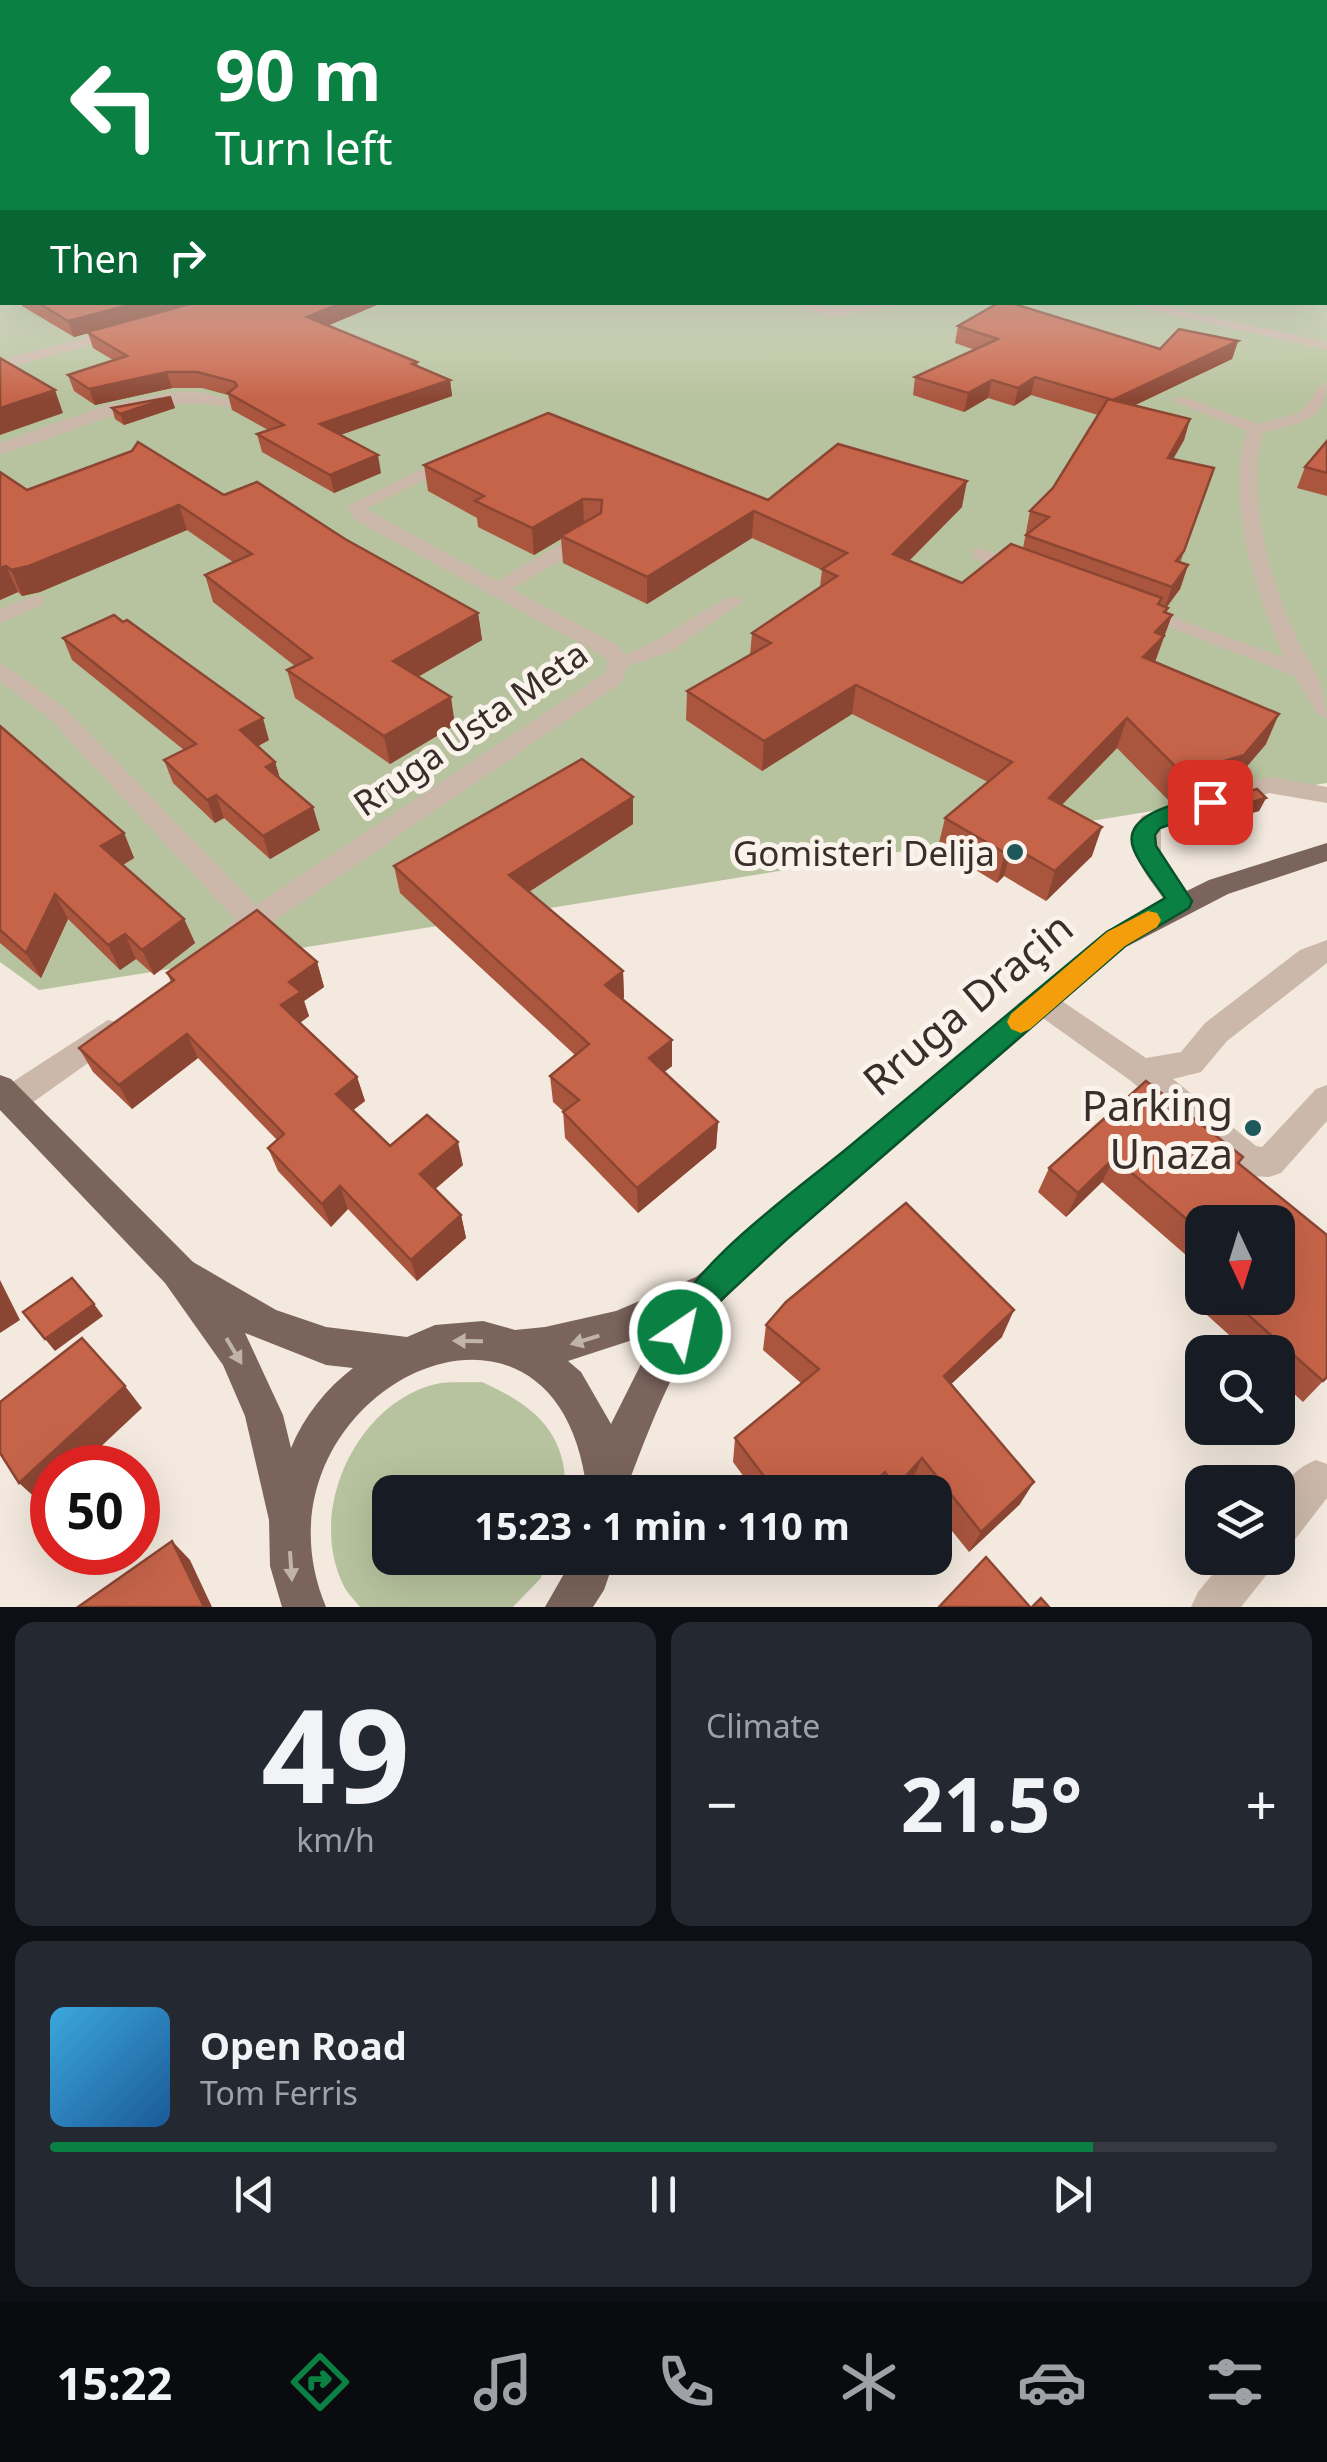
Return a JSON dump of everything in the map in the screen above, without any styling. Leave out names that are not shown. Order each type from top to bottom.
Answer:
[{"type":"main road","name":"Rruga Draçin","points":[[612,1475],[634,1410],[707,1290],[776,1228],[1116,939],[1180,901],[1264,867],[1327,852]]},
{"type":"main road","points":[[5,1095],[178,1272],[236,1352],[258,1400],[288,1520],[292,1584],[304,1607]]},
{"type":"main road","points":[[178,1272],[266,1325],[326,1346],[402,1354]]},
{"type":"main road","name":"Rruga Draçin","points":[[516,1348],[569,1345],[619,1330],[707,1290]]},
{"type":"main road","points":[[288,1520],[300,1466],[325,1419],[360,1380],[402,1354],[440,1341],[478,1340],[516,1348],[551,1368],[580,1400],[600,1442],[604,1475]]},
{"type":"street","points":[[800,305],[833,313],[883,305]]},
{"type":"street","points":[[1135,305],[1327,346]]},
{"type":"street","points":[[0,365],[132,329]]},
{"type":"street","points":[[1178,400],[1256,429],[1306,416],[1327,387]]},
{"type":"street","points":[[0,450],[152,399],[206,395],[230,402]]},
{"type":"street","points":[[1256,429],[1251,440],[1250,497],[1256,556],[1300,671],[1327,711]]},
{"type":"street","name":"Rruga Usta Meta","points":[[207,955],[252,919],[614,677],[620,661],[611,651],[362,516],[355,507],[460,456]]},
{"type":"street","points":[[497,589],[592,533]]},
{"type":"street","points":[[980,554],[1044,578]]},
{"type":"street","points":[[0,616],[36,601]]},
{"type":"street","points":[[620,661],[640,659],[665,647],[733,602]]},
{"type":"street","points":[[1127,607],[1300,671]]},
{"type":"street","points":[[0,670],[56,712],[252,919]]},
{"type":"street","points":[[1180,901],[1144,847],[1143,835],[1152,822],[1268,785],[1327,795]]},
{"type":"street","points":[[1142,1072],[1190,1063],[1216,1032],[1310,958],[1327,952]]},
{"type":"street","points":[[1042,1003],[1142,1072],[1248,1162],[1269,1162],[1327,1099]]},
{"type":"street","points":[[5,1095],[130,1014]]},
{"type":"street","points":[[1295,1507],[1316,1480]]},
{"type":"street","points":[[1213,1607],[1239,1575]]},
{"type":"green space","points":[[0,305],[1327,305],[1327,783],[39,990],[0,962]]},
{"type":"green space","points":[[482,1382],[531,1411],[553,1437],[564,1475],[372,1475],[372,1575],[542,1575],[513,1607],[360,1607],[343,1585],[333,1553],[331,1523],[336,1492],[347,1463],[383,1413],[408,1395],[447,1383]]},
{"type":"building","points":[[42,305],[129,305],[68,321]]},
{"type":"building","points":[[186,305],[337,305],[307,317],[417,362],[412,364],[450,380],[320,424],[378,455],[330,475],[257,434],[284,425],[228,393],[237,386],[235,382],[197,372],[167,372],[89,389],[68,375],[127,356],[87,332]]},
{"type":"building","points":[[995,305],[1018,305],[1160,349],[1179,329],[1238,341],[1113,400],[1035,377],[1018,388],[992,380],[968,393],[915,377],[998,339],[958,326]]},
{"type":"building","points":[[0,358],[55,390],[0,408]]},
{"type":"building","points":[[171,397],[120,414],[112,408]]},
{"type":"building","points":[[1108,399],[1190,419],[1168,458],[1214,468],[1184,551],[1176,561],[1188,565],[1172,587],[1026,535],[1049,517],[1030,511],[1053,488]]},
{"type":"building","points":[[548,413],[768,500],[838,444],[967,481],[893,554],[962,583],[1011,544],[1162,598],[1158,604],[1168,608],[1164,612],[1172,615],[1155,632],[1164,636],[1143,657],[1279,714],[1244,755],[1183,774],[1127,718],[1049,798],[1102,827],[1055,871],[1012,846],[1005,853],[945,818],[1012,762],[856,685],[764,741],[687,691],[771,643],[752,633],[837,576],[822,569],[847,553],[754,511],[647,577],[561,536],[601,513],[602,500],[583,499],[532,528],[475,501],[484,496],[424,465]]},
{"type":"building","points":[[1327,441],[1327,473],[1305,467]]},
{"type":"building","points":[[138,442],[224,495],[257,482],[345,539],[478,613],[393,661],[451,697],[384,736],[287,670],[312,658],[205,575],[252,554],[179,505],[29,566],[0,568],[0,472],[27,490],[132,451]]},
{"type":"building","points":[[114,615],[123,622],[127,620],[263,718],[240,730],[275,762],[266,767],[313,807],[263,836],[216,795],[207,800],[164,760],[196,744],[63,638]]},
{"type":"building","points":[[0,726],[124,833],[101,846],[184,919],[142,950],[125,934],[108,945],[55,894],[26,953],[0,930]]},
{"type":"building","points":[[582,759],[633,797],[509,875],[623,971],[605,985],[672,1040],[649,1058],[718,1122],[637,1188],[563,1112],[579,1100],[550,1076],[589,1044],[394,866]]},
{"type":"building","points":[[1257,789],[1266,798],[1203,816],[1196,809]]},
{"type":"building","points":[[257,910],[317,962],[289,982],[301,992],[281,1005],[357,1077],[336,1094],[390,1146],[427,1115],[458,1142],[420,1174],[461,1215],[411,1260],[340,1186],[322,1204],[268,1148],[284,1134],[187,1034],[119,1085],[79,1048],[174,980],[167,973]]},
{"type":"building","points":[[1146,1081],[1243,1157],[1238,1163],[1290,1205],[1185,1205],[1185,1218],[1114,1158],[1078,1193],[1049,1168]]},
{"type":"building","points":[[906,1203],[1014,1310],[944,1376],[1034,1482],[981,1532],[952,1496],[952,1475],[936,1475],[922,1458],[907,1475],[885,1472],[763,1475],[735,1438],[819,1369],[766,1325],[786,1302]]},
{"type":"building","points":[[1295,1209],[1327,1235],[1327,1377],[1323,1381],[1295,1356],[1295,1335],[1271,1335],[1248,1315],[1295,1315]]},
{"type":"building","points":[[72,1278],[94,1304],[45,1339],[23,1312]]},
{"type":"building","points":[[82,1338],[125,1386],[61,1445],[30,1445],[30,1473],[19,1483],[0,1453],[0,1402]]},
{"type":"building","points":[[172,1541],[204,1607],[78,1607],[124,1575],[160,1575],[160,1549]]},
{"type":"building","points":[[986,1557],[1030,1607],[939,1607]]},
{"type":"building","points":[[1041,1598],[1049,1607],[1032,1607]]},
{"type":"slow traffic","points":[[1021,1022],[1116,939],[1148,920]]},
{"type":"place","name":"Gomisteri Delija","points":[[1015,852]]},
{"type":"place","name":"Parking Unaza","points":[[1253,1128]]},
{"type":"route","points":[[680,1332],[707,1290],[776,1228],[1116,939],[1180,901],[1144,847],[1143,835],[1152,822],[1210,802]]}]
